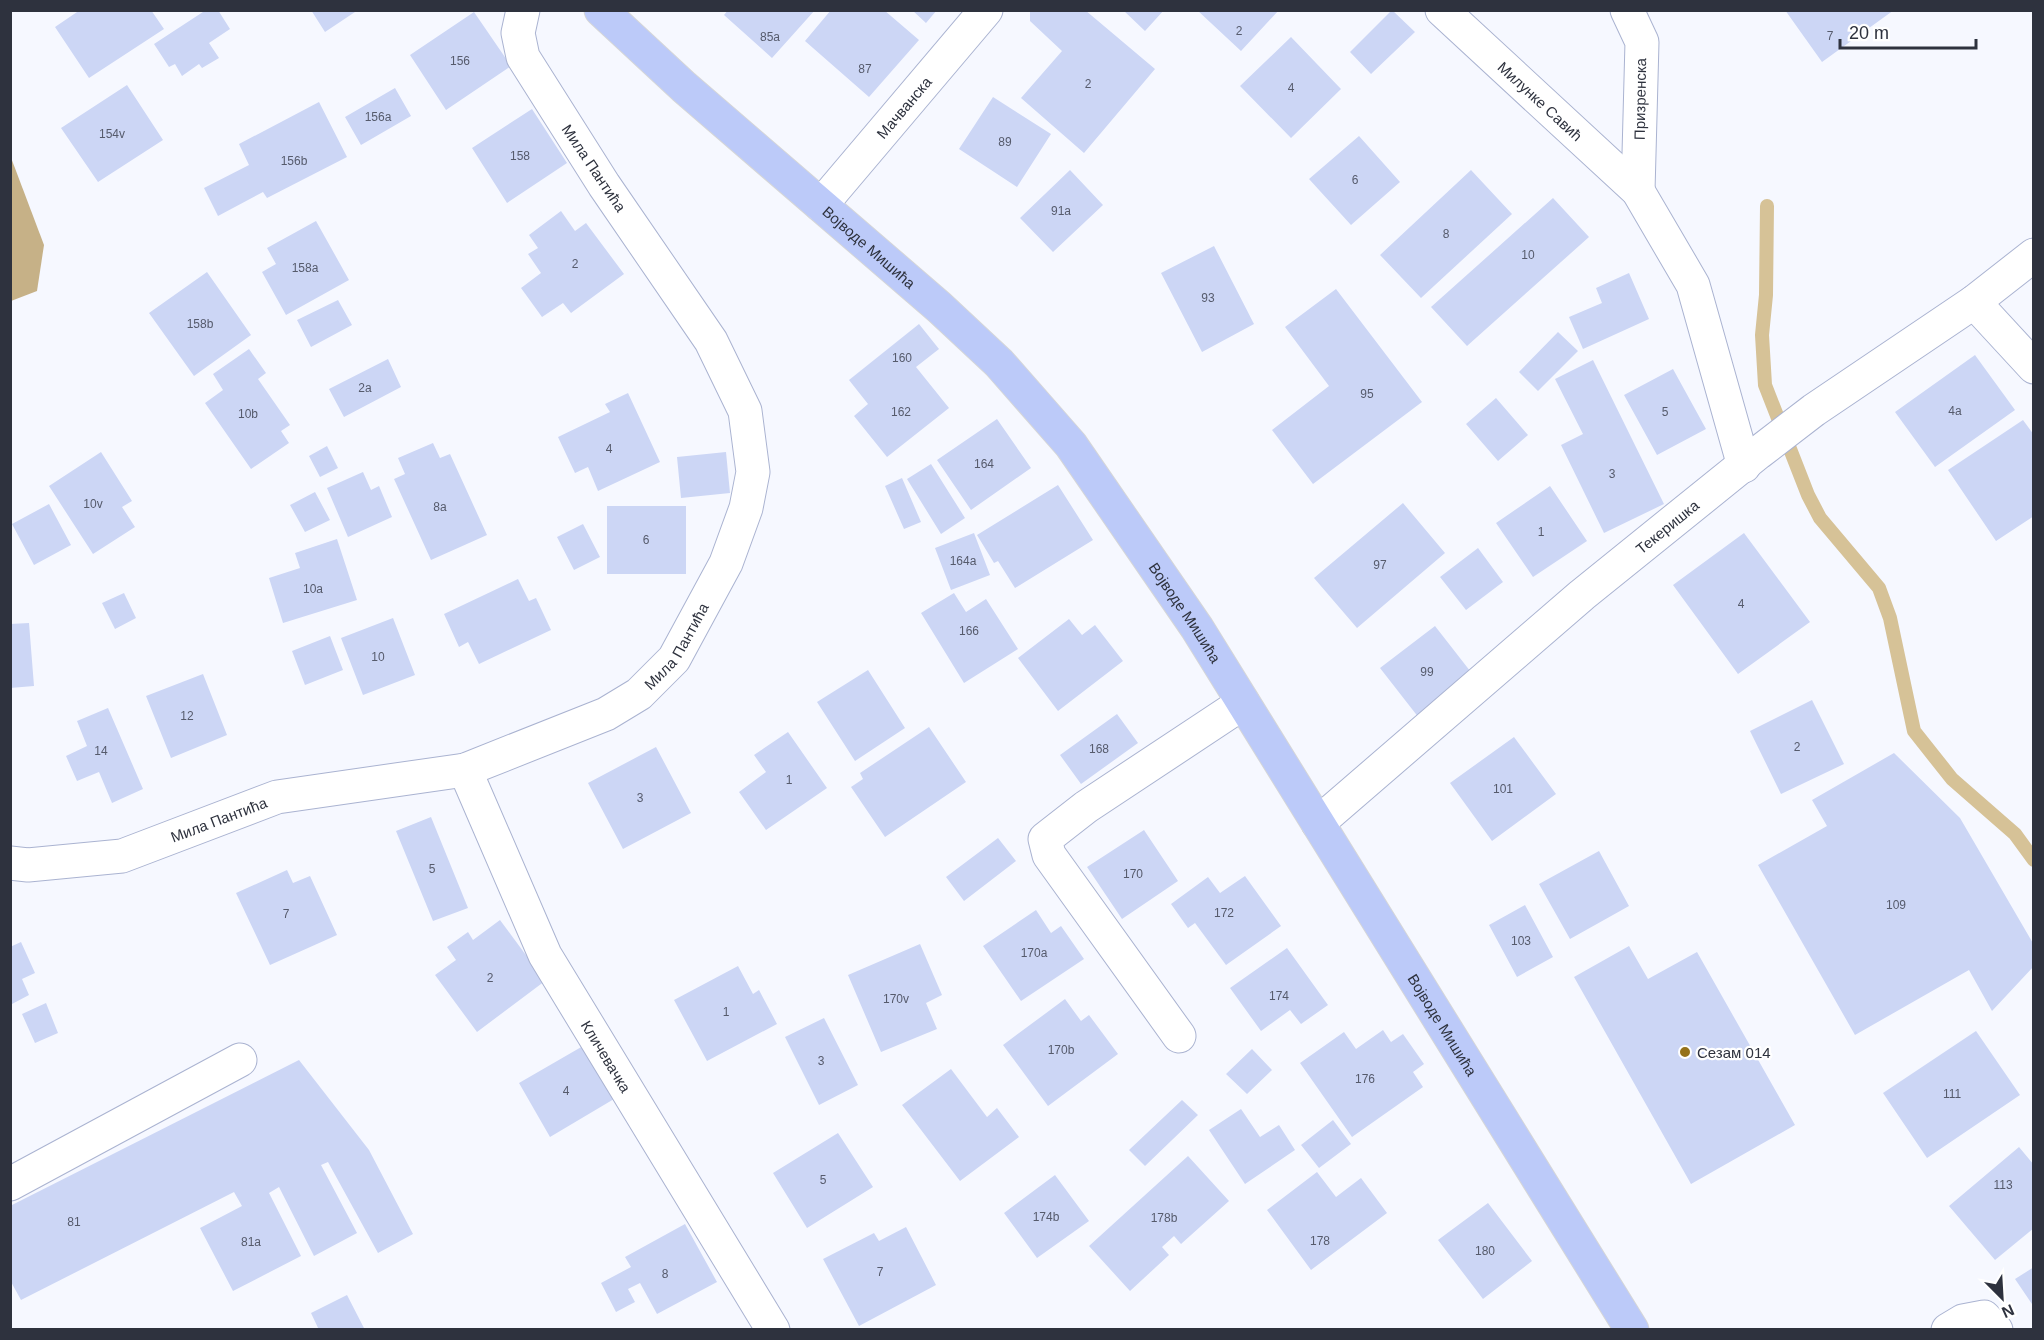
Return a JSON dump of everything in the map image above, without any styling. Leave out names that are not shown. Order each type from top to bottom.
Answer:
[{"type":"main road","name":"Војводе Мишића","points":[[601,10],[675,79],[939,307],[999,363],[1041,408],[1151,557],[1632,1329]]},
{"type":"street","name":"Мила Пантића","points":[[10,862],[28,865],[122,856],[277,797],[465,770],[606,714],[639,694],[674,659],[726,562],[746,508],[753,472],[745,411],[711,340],[604,185],[523,57],[518,33],[523,10]]},
{"type":"street","name":"Мачванска","points":[[821,205],[986,10]]},
{"type":"street","name":"Милунке Савић","points":[[1442,10],[1638,191]]},
{"type":"street","name":"Призренска","points":[[1627,10],[1642,42],[1638,191]]},
{"type":"street","points":[[1638,191],[1693,285],[1751,460]]},
{"type":"street","name":"Текеришка","points":[[1318,823],[1582,594],[1814,410],[1974,302],[2034,255]]},
{"type":"street","points":[[1974,302],[2034,367]]},
{"type":"street","points":[[1179,1036],[1049,855],[1045,838],[1086,807],[1243,703]]},
{"type":"street","name":"Кличевачка","points":[[465,770],[544,956],[772,1329]]},
{"type":"street","points":[[10,1184],[240,1060]]},
{"type":"street","points":[[1948,1329],[1963,1321],[1984,1317],[1996,1329]]},
{"type":"shaded area","points":[[10,155],[44,245],[37,291],[11,301]]},
{"type":"building","points":[[80,10],[151,10],[164,29],[89,78],[55,27]]},
{"type":"building","points":[[206,10],[218,10],[230,29],[209,43],[219,58],[202,68],[199,64],[182,76],[175,64],[169,67],[154,44]]},
{"type":"building","points":[[311,10],[358,10],[325,32]]},
{"type":"building","points":[[728,10],[815,10],[772,58],[724,15]]},
{"type":"building","points":[[831,10],[884,10],[919,40],[869,97],[805,41]]},
{"type":"building","points":[[912,10],[937,10],[926,23]]},
{"type":"building","points":[[1030,10],[1085,10],[1155,69],[1084,153],[1021,98],[1062,51],[1030,21]]},
{"type":"building","points":[[1123,10],[1164,10],[1145,31]]},
{"type":"building","points":[[1197,10],[1279,10],[1241,51]]},
{"type":"building","points":[[1392,10],[1415,32],[1371,74],[1350,52]]},
{"type":"building","points":[[1785,10],[1894,10],[1822,62]]},
{"type":"building","points":[[474,12],[511,66],[446,110],[410,55]]},
{"type":"building","points":[[1291,37],[1341,89],[1291,138],[1240,86]]},
{"type":"building","points":[[127,85],[163,140],[98,182],[61,128]]},
{"type":"building","points":[[395,88],[411,116],[361,145],[345,117]]},
{"type":"building","points":[[993,97],[1051,134],[1017,187],[959,149]]},
{"type":"building","points":[[319,102],[347,157],[267,198],[263,192],[218,216],[204,188],[249,165],[239,144]]},
{"type":"building","points":[[532,109],[567,163],[507,203],[472,148]]},
{"type":"building","points":[[1359,136],[1400,182],[1351,225],[1309,179]]},
{"type":"building","points":[[1070,170],[1103,205],[1053,252],[1020,218]]},
{"type":"building","points":[[1471,170],[1512,214],[1421,298],[1380,255]]},
{"type":"building","points":[[1553,198],[1589,237],[1467,346],[1431,307]]},
{"type":"building","points":[[561,211],[575,231],[586,223],[624,274],[571,313],[563,303],[542,317],[521,288],[541,273],[528,254],[538,248],[529,235]]},
{"type":"building","points":[[316,221],[349,280],[286,315],[262,272],[276,264],[267,248]]},
{"type":"building","points":[[1214,246],[1254,324],[1202,352],[1161,273]]},
{"type":"building","points":[[207,272],[251,335],[194,376],[149,313]]},
{"type":"building","points":[[1629,273],[1649,319],[1583,349],[1569,317],[1602,303],[1596,288]]},
{"type":"building","points":[[1336,289],[1422,402],[1313,484],[1272,430],[1329,386],[1285,327]]},
{"type":"building","points":[[338,300],[352,325],[311,347],[297,320]]},
{"type":"building","points":[[919,324],[939,349],[916,367],[949,408],[887,457],[854,416],[868,404],[849,380]]},
{"type":"building","points":[[1558,332],[1578,351],[1538,391],[1519,372]]},
{"type":"building","points":[[249,349],[266,373],[258,379],[290,425],[281,431],[289,443],[251,469],[205,403],[223,390],[213,374]]},
{"type":"building","points":[[1975,355],[2015,410],[1935,467],[1895,412]]},
{"type":"building","points":[[388,359],[401,387],[344,417],[329,389]]},
{"type":"building","points":[[1593,360],[1664,504],[1604,533],[1561,445],[1583,434],[1555,379]]},
{"type":"building","points":[[1673,369],[1706,429],[1657,455],[1624,395]]},
{"type":"building","points":[[628,393],[660,462],[598,491],[588,467],[575,473],[558,437],[610,412],[605,404]]},
{"type":"building","points":[[1496,398],[1528,435],[1498,461],[1466,424]]},
{"type":"building","points":[[997,419],[1031,468],[971,510],[937,460]]},
{"type":"building","points":[[2023,420],[2034,435],[2034,516],[1996,541],[1948,470]]},
{"type":"building","points":[[433,443],[440,458],[450,454],[487,535],[431,560],[394,479],[405,474],[398,458]]},
{"type":"building","points":[[327,446],[338,468],[320,477],[309,456]]},
{"type":"building","points":[[101,452],[132,501],[122,507],[135,527],[93,554],[49,486]]},
{"type":"building","points":[[726,452],[730,493],[681,498],[677,457]]},
{"type":"building","points":[[931,464],[965,518],[941,534],[907,479]]},
{"type":"building","points":[[363,472],[371,490],[379,486],[392,517],[348,537],[327,488]]},
{"type":"building","points":[[902,478],[921,522],[904,529],[885,486]]},
{"type":"building","points":[[1058,485],[1093,540],[1015,588],[998,561],[994,563],[977,535]]},
{"type":"building","points":[[1550,486],[1587,541],[1533,577],[1496,523]]},
{"type":"building","points":[[315,492],[330,520],[305,532],[290,505]]},
{"type":"building","points":[[1403,503],[1445,553],[1357,628],[1314,578]]},
{"type":"building","points":[[49,504],[71,545],[34,565],[12,524]]},
{"type":"building","points":[[607,506],[686,506],[686,574],[607,574]]},
{"type":"building","points":[[583,524],[600,557],[574,570],[557,537]]},
{"type":"building","points":[[974,533],[990,575],[951,590],[935,548]]},
{"type":"building","points":[[1744,533],[1810,622],[1738,674],[1673,585]]},
{"type":"building","points":[[337,539],[357,600],[283,623],[269,578],[300,568],[295,553]]},
{"type":"building","points":[[1478,548],[1503,582],[1466,610],[1440,577]]},
{"type":"building","points":[[518,579],[529,601],[536,598],[551,630],[479,664],[468,642],[459,647],[444,614]]},
{"type":"building","points":[[124,593],[136,618],[115,629],[102,603]]},
{"type":"building","points":[[954,593],[966,612],[986,599],[1018,649],[964,683],[921,613]]},
{"type":"building","points":[[393,618],[415,675],[363,695],[341,638]]},
{"type":"building","points":[[1069,619],[1082,635],[1095,625],[1123,661],[1058,711],[1018,658]]},
{"type":"building","points":[[29,623],[34,686],[10,688],[10,624]]},
{"type":"building","points":[[1435,626],[1474,676],[1419,718],[1380,668]]},
{"type":"building","points":[[330,636],[343,670],[305,685],[292,651]]},
{"type":"building","points":[[868,670],[905,728],[855,761],[817,702]]},
{"type":"building","points":[[203,674],[227,735],[171,758],[146,696]]},
{"type":"building","points":[[1812,700],[1844,764],[1781,794],[1750,731]]},
{"type":"building","points":[[108,708],[143,789],[112,803],[99,772],[77,781],[66,756],[87,746],[77,721]]},
{"type":"building","points":[[1117,714],[1138,743],[1081,784],[1060,755]]},
{"type":"building","points":[[929,727],[966,782],[885,837],[851,787],[863,779],[860,773]]},
{"type":"building","points":[[788,732],[827,788],[766,830],[739,792],[766,772],[754,755]]},
{"type":"building","points":[[1514,737],[1556,794],[1492,841],[1450,783]]},
{"type":"building","points":[[656,747],[691,813],[623,849],[588,783]]},
{"type":"building","points":[[1894,753],[1960,818],[2034,945],[2034,966],[1992,1011],[1969,970],[1855,1035],[1758,865],[1827,826],[1812,800]]},
{"type":"building","points":[[431,817],[468,908],[433,921],[396,831]]},
{"type":"building","points":[[1144,830],[1178,881],[1122,919],[1087,867]]},
{"type":"building","points":[[998,838],[1016,861],[964,901],[946,877]]},
{"type":"building","points":[[1599,851],[1629,906],[1570,939],[1539,884]]},
{"type":"building","points":[[287,870],[293,883],[310,876],[337,935],[270,965],[236,893]]},
{"type":"building","points":[[1245,876],[1281,926],[1226,965],[1195,923],[1188,928],[1171,904],[1208,877],[1220,893]]},
{"type":"building","points":[[1525,905],[1553,957],[1517,977],[1489,925]]},
{"type":"building","points":[[1036,910],[1051,933],[1061,926],[1084,959],[1021,1001],[983,946]]},
{"type":"building","points":[[500,920],[545,981],[477,1032],[435,975],[456,960],[447,947],[468,932],[473,940]]},
{"type":"building","points":[[21,942],[35,973],[22,979],[29,995],[12,1004],[10,947]]},
{"type":"building","points":[[920,944],[942,995],[926,1003],[937,1029],[881,1052],[848,975]]},
{"type":"building","name":"Сезам 014","points":[[1629,946],[1648,979],[1697,952],[1795,1125],[1691,1184],[1574,977]]},
{"type":"building","points":[[1287,948],[1328,1005],[1301,1024],[1290,1010],[1261,1031],[1230,988]]},
{"type":"building","points":[[738,966],[753,994],[759,990],[777,1024],[707,1061],[674,1000]]},
{"type":"building","points":[[1065,999],[1081,1021],[1089,1015],[1118,1054],[1048,1106],[1003,1045]]},
{"type":"building","points":[[46,1003],[58,1033],[35,1043],[22,1014]]},
{"type":"building","points":[[824,1018],[858,1085],[819,1105],[785,1037]]},
{"type":"building","points":[[1383,1030],[1391,1042],[1403,1034],[1424,1064],[1413,1072],[1423,1087],[1352,1137],[1300,1063],[1344,1032],[1356,1049]]},
{"type":"building","points":[[1976,1031],[2020,1095],[1927,1158],[1883,1093]]},
{"type":"building","points":[[583,1046],[614,1099],[550,1137],[519,1083]]},
{"type":"building","points":[[1252,1049],[1272,1070],[1247,1094],[1226,1074]]},
{"type":"building","points":[[299,1060],[369,1150],[413,1234],[378,1253],[328,1162],[321,1165],[357,1233],[314,1256],[279,1187],[269,1193],[301,1256],[233,1291],[200,1228],[242,1206],[234,1192],[21,1300],[10,1280],[10,1206]]},
{"type":"building","points":[[951,1069],[987,1117],[997,1108],[1019,1137],[960,1181],[902,1105]]},
{"type":"building","points":[[1182,1100],[1198,1115],[1145,1166],[1129,1150]]},
{"type":"building","points":[[1241,1109],[1260,1137],[1279,1125],[1295,1150],[1245,1184],[1209,1130]]},
{"type":"building","points":[[1333,1120],[1351,1144],[1319,1168],[1301,1145]]},
{"type":"building","points":[[838,1133],[873,1187],[807,1228],[773,1173]]},
{"type":"building","points":[[2019,1147],[2034,1165],[2034,1228],[1995,1260],[1949,1206]]},
{"type":"building","points":[[1188,1156],[1229,1201],[1181,1244],[1174,1236],[1162,1247],[1169,1255],[1130,1291],[1089,1246]]},
{"type":"building","points":[[1317,1172],[1336,1197],[1361,1178],[1387,1213],[1311,1270],[1267,1210]]},
{"type":"building","points":[[1055,1175],[1089,1221],[1037,1258],[1004,1213]]},
{"type":"building","points":[[1488,1203],[1532,1261],[1483,1299],[1438,1240]]},
{"type":"building","points":[[685,1224],[717,1282],[657,1314],[640,1283],[628,1289],[635,1302],[616,1312],[601,1283],[631,1267],[625,1257]]},
{"type":"building","points":[[906,1227],[936,1285],[859,1326],[823,1259],[874,1233],[879,1241]]},
{"type":"building","points":[[2034,1267],[2034,1307],[2015,1279]]},
{"type":"building","points":[[347,1295],[365,1330],[319,1330],[311,1313]]},
{"type":"waterway","points":[[1767,206],[1766,295],[1762,335],[1765,385],[1808,495],[1820,518],[1879,588],[1890,618],[1914,731],[1952,779],[2015,834],[2034,860]]},
{"type":"place","name":"Сезам 014","points":[[1685,1052]]}]
